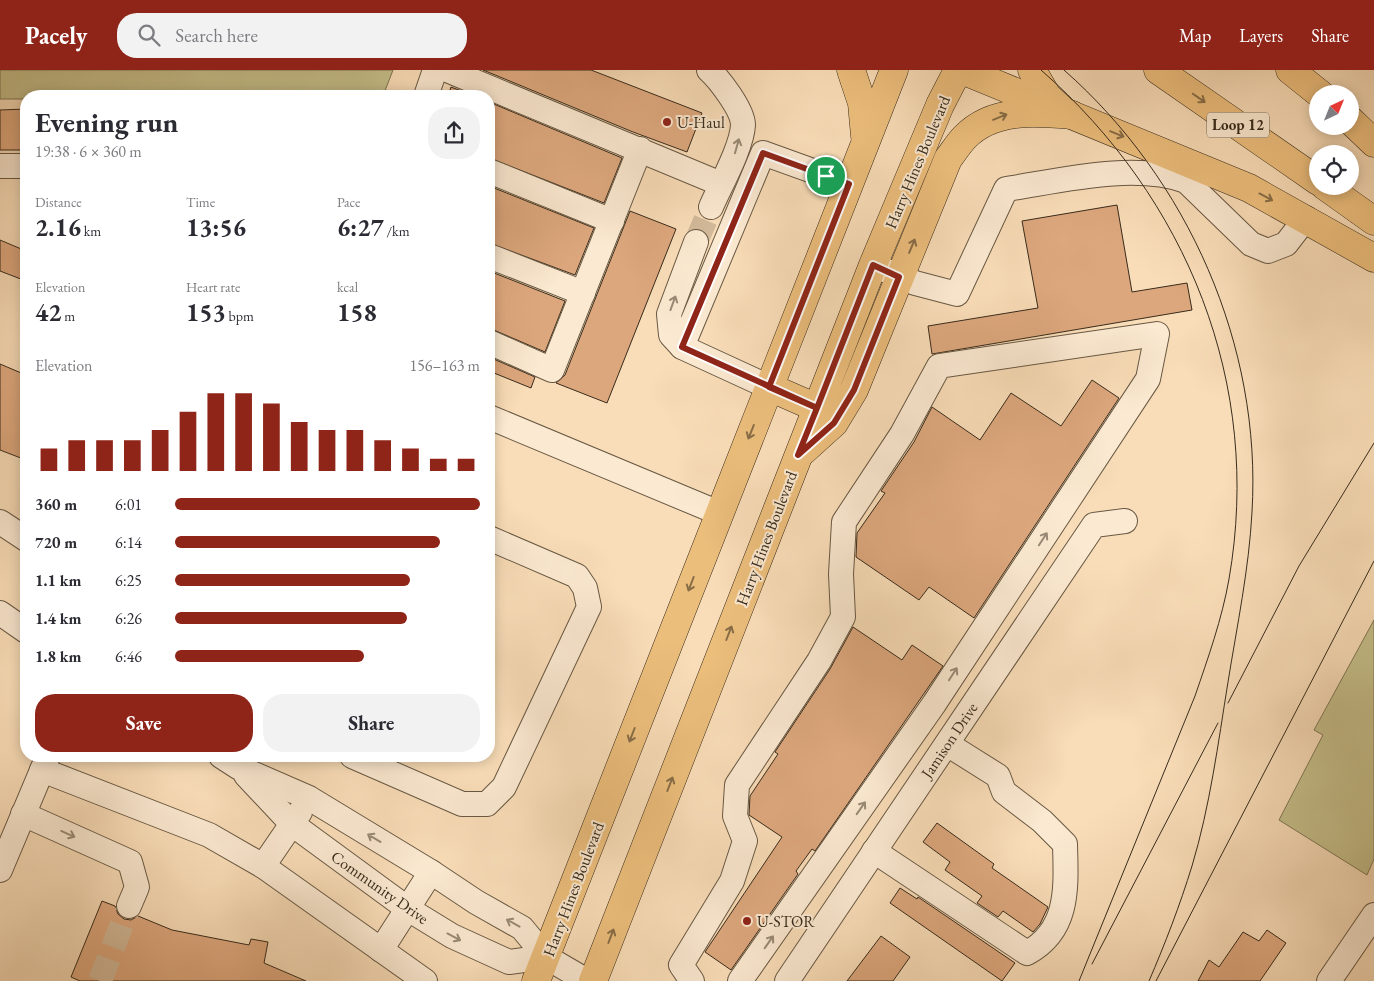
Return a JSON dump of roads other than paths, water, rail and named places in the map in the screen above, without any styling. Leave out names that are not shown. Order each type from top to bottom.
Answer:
[{"type":"main road","points":[[851,70],[862,103],[865,142]]},
{"type":"main road","name":"Harry Hines Boulevard","points":[[541,969],[894,70]]},
{"type":"main road","name":"Harry Hines Boulevard","points":[[593,981],[873,265],[940,105],[958,70]]},
{"type":"main road","points":[[962,70],[1249,188],[1306,218],[1374,258]]},
{"type":"main road","points":[[1032,70],[1047,96],[1068,114]]},
{"type":"main road","name":"Loop 12","points":[[1158,70],[1309,175]]},
{"type":"main road","points":[[1290,70],[1310,85]]},
{"type":"main road","points":[[1303,70],[1315,85]]},
{"type":"main road","points":[[798,455],[834,423],[854,390],[948,158],[966,136],[1006,114],[1068,114]]},
{"type":"main road","points":[[1359,129],[1374,143]]},
{"type":"main road","points":[[1338,195],[1374,221]]},
{"type":"main road","points":[[769,387],[817,408]]},
{"type":"street","points":[[428,90],[435,70]]},
{"type":"street","points":[[447,70],[721,184]]},
{"type":"street","points":[[709,70],[737,107],[743,124],[735,153],[710,207]]},
{"type":"street","points":[[495,345],[552,370],[640,149]]},
{"type":"street","points":[[682,347],[763,153],[849,184]]},
{"type":"street","points":[[0,166],[20,166]]},
{"type":"street","points":[[873,265],[915,284],[957,294],[1006,189],[1113,172],[1175,177],[1186,181],[1251,244],[1268,251],[1286,244],[1306,218]]},
{"type":"street","points":[[495,173],[612,221]]},
{"type":"street","points":[[696,242],[669,314],[671,334],[682,347],[769,387]]},
{"type":"street","points":[[495,258],[583,293]]},
{"type":"street","points":[[692,981],[681,964],[732,881],[745,841],[735,816],[737,785],[819,661],[843,617],[841,574],[844,522],[902,434],[939,366],[1157,334],[1148,379],[934,704],[740,981]]},
{"type":"street","points":[[495,420],[719,513]]},
{"type":"street","name":"Jamison Drive","points":[[787,981],[1094,525],[1125,521]]},
{"type":"street","points":[[0,522],[20,535]]},
{"type":"street","points":[[366,762],[462,804],[487,804],[504,787],[588,606],[585,588],[578,576],[495,541]]},
{"type":"street","points":[[0,614],[20,627]]},
{"type":"street","points":[[874,851],[1027,953],[1040,946],[1052,932],[1066,896],[1065,844],[1042,821],[1004,792],[998,776],[947,744]]},
{"type":"street","name":"Community Drive","points":[[234,762],[292,824],[408,909],[452,936],[501,960],[587,981]]},
{"type":"street","name":"Community Drive","points":[[236,762],[309,798],[431,872],[476,902],[522,928],[541,969]]},
{"type":"street","points":[[0,870],[45,763],[209,835],[263,866],[425,981]]},
{"type":"street","points":[[263,866],[309,798]]},
{"type":"street","points":[[23,814],[130,862],[136,887],[129,906]]},
{"type":"street","points":[[381,950],[431,872]]},
{"type":"street","points":[[1329,981],[1374,915]]},
{"type":"tunnel","points":[[696,242],[711,207]]},
{"type":"tunnel","points":[[100,981],[129,906]]},
{"type":"tram line","points":[[1041,70],[1092,121],[1137,176],[1174,236],[1202,299],[1223,366],[1234,435],[1237,506],[1229,579],[1219,624],[1210,653],[1195,696],[1079,981]]},
{"type":"tram line","points":[[1064,70],[1108,113],[1147,162],[1181,214],[1208,270],[1230,328],[1244,388],[1252,450],[1252,512],[1248,555],[1209,798],[1187,881],[1149,981]]},
{"type":"tram line","points":[[1228,703],[1299,566],[1374,443]]},
{"type":"tram line","points":[[1156,981],[1374,561]]},
{"type":"tram line","points":[[1092,964],[1218,723]]},
{"type":"place","name":"U-Haul","points":[[667,122]]},
{"type":"place","name":"U-STOR","points":[[747,921]]}]
